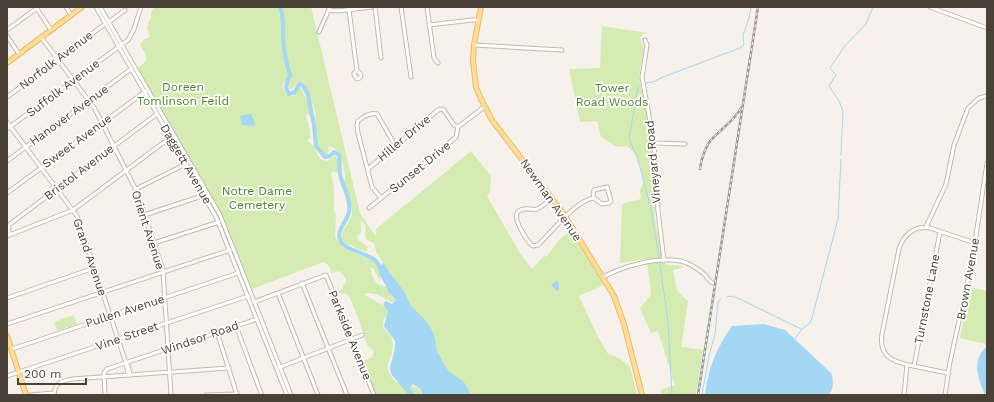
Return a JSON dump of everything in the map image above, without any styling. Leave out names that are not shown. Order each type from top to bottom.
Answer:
[{"type":"main road","points":[[7,63],[82,7]]},
{"type":"main road","name":"Newman Avenue","points":[[481,7],[474,45],[473,61],[476,87],[484,107],[492,120],[552,198],[603,277],[618,306],[642,395]]},
{"type":"main road","points":[[7,336],[26,395]]},
{"type":"street","points":[[66,7],[71,15]]},
{"type":"street","name":"Daggett Avenue","points":[[96,7],[120,45],[186,164],[220,215],[287,395]]},
{"type":"street","name":"Daggett Avenue","points":[[100,7],[107,23]]},
{"type":"street","name":"Suffolk Avenue","points":[[7,129],[128,40],[133,32],[141,7]]},
{"type":"street","points":[[319,32],[329,8],[335,12],[373,7],[381,58]]},
{"type":"street","points":[[401,7],[411,77]]},
{"type":"street","points":[[427,7],[434,58],[438,62]]},
{"type":"street","points":[[930,7],[987,28]]},
{"type":"street","points":[[7,30],[36,8],[51,30]]},
{"type":"street","name":"Norfolk Avenue","points":[[7,97],[125,10]]},
{"type":"street","points":[[349,10],[357,71]]},
{"type":"street","points":[[430,25],[474,19],[478,20]]},
{"type":"street","points":[[7,36],[19,54]]},
{"type":"street","name":"Orient Avenue","points":[[42,37],[89,100],[136,189],[163,272],[171,395]]},
{"type":"street","name":"Vineyard Road","points":[[645,40],[647,45],[642,77],[654,144],[658,215],[664,261]]},
{"type":"street","name":"Daggett Avenue","points":[[120,45],[131,69],[174,135],[206,194],[232,249],[238,273],[248,296],[253,303],[257,319],[291,395]]},
{"type":"street","points":[[474,45],[562,50]]},
{"type":"street","name":"Hanover Avenue","points":[[7,161],[131,69]]},
{"type":"street","name":"Sweet Avenue","points":[[7,193],[146,91]]},
{"type":"street","points":[[926,227],[946,184],[954,145],[968,108],[979,98],[987,96]]},
{"type":"street","name":"Sunset Drive","points":[[369,208],[456,137],[458,127],[484,107]]},
{"type":"street","name":"Hiller Drive","points":[[368,169],[438,110],[442,109],[447,113],[454,125],[458,127]]},
{"type":"street","name":"Bristol Avenue","points":[[8,235],[8,228],[10,224],[157,114]]},
{"type":"street","points":[[381,198],[372,187],[357,125],[358,121],[369,114],[377,114],[395,145]]},
{"type":"street","name":"Grand Avenue","points":[[7,122],[77,216],[128,373],[130,374]]},
{"type":"street","points":[[8,235],[73,210],[174,135]]},
{"type":"street","points":[[654,144],[685,144]]},
{"type":"street","name":"Brown Avenue","points":[[945,395],[948,373],[975,243],[987,163]]},
{"type":"street","points":[[136,189],[186,164]]},
{"type":"street","points":[[552,198],[536,209],[525,209],[516,214],[516,218],[526,239],[533,246],[538,245],[565,218],[585,201],[593,198],[596,198],[602,204],[609,203],[611,201],[607,187],[594,190],[593,198]]},
{"type":"street","points":[[144,215],[206,194]]},
{"type":"street","points":[[154,243],[219,222]]},
{"type":"street","points":[[948,373],[895,362],[887,355],[882,346],[881,337],[900,244],[903,238],[911,232],[919,228],[926,227],[975,243]]},
{"type":"street","name":"Turnstone Lane","points":[[914,366],[940,232]]},
{"type":"street","points":[[7,324],[232,249]]},
{"type":"street","points":[[603,277],[640,264],[677,261],[687,263],[701,272],[711,283],[713,283]]},
{"type":"street","points":[[7,298],[94,268]]},
{"type":"street","name":"Pullen Avenue","points":[[12,349],[238,273]]},
{"type":"street","name":"Parkside Avenue","points":[[302,283],[326,275],[374,395]]},
{"type":"street","points":[[253,303],[302,283],[347,395]]},
{"type":"street","points":[[278,293],[318,395]]},
{"type":"street","name":"Vine Street","points":[[7,376],[248,296]]},
{"type":"street","name":"Windsor Road","points":[[104,377],[105,370],[257,319]]},
{"type":"street","points":[[236,326],[261,393]]},
{"type":"street","points":[[206,395],[237,394],[217,332]]},
{"type":"street","points":[[278,368],[362,335]]},
{"type":"street","points":[[904,395],[907,365]]},
{"type":"street","points":[[31,395],[54,394],[56,386],[63,381],[130,374],[229,368]]},
{"type":"street","points":[[104,377],[105,395]]},
{"type":"green space","points":[[155,7],[311,7],[360,213],[376,237],[376,229],[471,151],[491,176],[490,192],[487,196],[521,255],[532,269],[543,257],[547,256],[560,239],[570,231],[604,285],[579,296],[597,335],[608,354],[619,358],[630,367],[637,395],[471,395],[468,391],[452,385],[435,344],[417,321],[408,300],[376,252],[374,243],[366,239],[364,223],[361,221],[361,232],[357,236],[358,240],[368,247],[366,251],[345,243],[342,240],[341,236],[349,222],[352,212],[344,185],[345,176],[343,164],[340,155],[331,146],[328,147],[329,152],[327,156],[322,153],[317,142],[315,110],[313,105],[301,84],[297,83],[293,88],[289,88],[289,76],[282,85],[286,94],[294,96],[296,88],[300,87],[308,102],[311,113],[310,116],[307,114],[306,117],[310,133],[310,139],[307,140],[314,147],[321,159],[327,161],[335,156],[338,160],[339,173],[331,173],[334,187],[334,210],[336,216],[335,237],[343,248],[374,261],[380,273],[380,281],[373,268],[370,268],[374,280],[390,289],[391,296],[401,303],[395,303],[375,294],[363,294],[391,310],[384,320],[383,328],[388,332],[393,341],[392,351],[387,367],[391,377],[402,385],[417,388],[422,395],[374,395],[361,362],[372,357],[374,351],[367,345],[349,296],[345,293],[336,297],[334,293],[343,289],[343,285],[346,283],[346,279],[340,271],[331,273],[330,267],[323,262],[252,289],[221,212],[136,69],[146,60],[145,53],[140,45],[144,39],[150,36],[147,28],[151,18],[151,12]]},
{"type":"green space","name":"Tower Road Woods","points":[[602,26],[647,33],[643,34],[640,38],[644,48],[639,76],[651,140],[655,219],[663,264],[683,266],[682,268],[673,270],[677,291],[688,301],[681,347],[703,350],[696,395],[662,395],[660,390],[675,385],[658,331],[651,333],[640,308],[651,295],[647,259],[620,263],[622,204],[641,199],[640,191],[644,180],[636,154],[627,146],[617,146],[601,137],[597,121],[580,122],[569,69],[600,68]]},
{"type":"green space","points":[[970,287],[987,291],[987,344],[960,338]]},
{"type":"green space","points":[[73,315],[77,324],[57,331],[54,322]]},
{"type":"water","points":[[251,114],[255,123],[254,126],[242,125],[240,116]]},
{"type":"water","points":[[384,263],[404,291],[411,306],[430,327],[434,335],[437,351],[448,371],[464,382],[471,395],[423,395],[420,389],[413,384],[410,387],[414,395],[409,395],[391,374],[390,367],[395,349],[395,341],[384,326],[388,311],[383,304],[386,301],[392,304],[396,300],[388,292],[378,268]]},
{"type":"water","points":[[557,280],[559,290],[557,291],[551,285]]},
{"type":"water","points":[[764,324],[785,330],[832,374],[832,388],[828,395],[705,395],[710,368],[722,342],[732,326]]},
{"type":"water","points":[[985,348],[987,348],[987,395],[985,395],[980,383],[977,365],[978,359]]},
{"type":"waterway","points":[[280,7],[283,18],[284,50],[290,75],[286,84],[287,91],[289,94],[295,92],[300,84],[304,87],[308,95],[314,125],[316,146],[325,157],[330,156],[334,152],[339,155],[340,174],[350,208],[339,233],[340,240],[346,247],[372,258],[377,262],[382,272]]},
{"type":"waterway","points":[[645,83],[653,82],[740,48],[744,45],[743,35],[751,7]]},
{"type":"waterway","points":[[841,155],[843,111],[839,101],[829,86],[836,75],[830,68],[844,47],[866,24],[873,7]]},
{"type":"waterway","points":[[638,87],[629,138],[638,160],[650,205],[659,256]]},
{"type":"waterway","points":[[794,340],[802,329],[810,323],[812,318],[838,219],[841,159]]},
{"type":"waterway","points":[[660,265],[668,322],[672,395]]},
{"type":"waterway","points":[[727,297],[731,296],[738,298],[801,329]]},
{"type":"waterway","points":[[702,395],[709,356],[715,334],[718,302],[721,299]]},
{"type":"railway","points":[[698,395],[758,7]]},
{"type":"railway","points":[[700,169],[708,144],[734,118],[741,108]]},
{"type":"park label","name":"Doreen Tomlinson Feild","points":[[183,94]]},
{"type":"park label","name":"Notre Dame Cemetery","points":[[257,198]]}]
